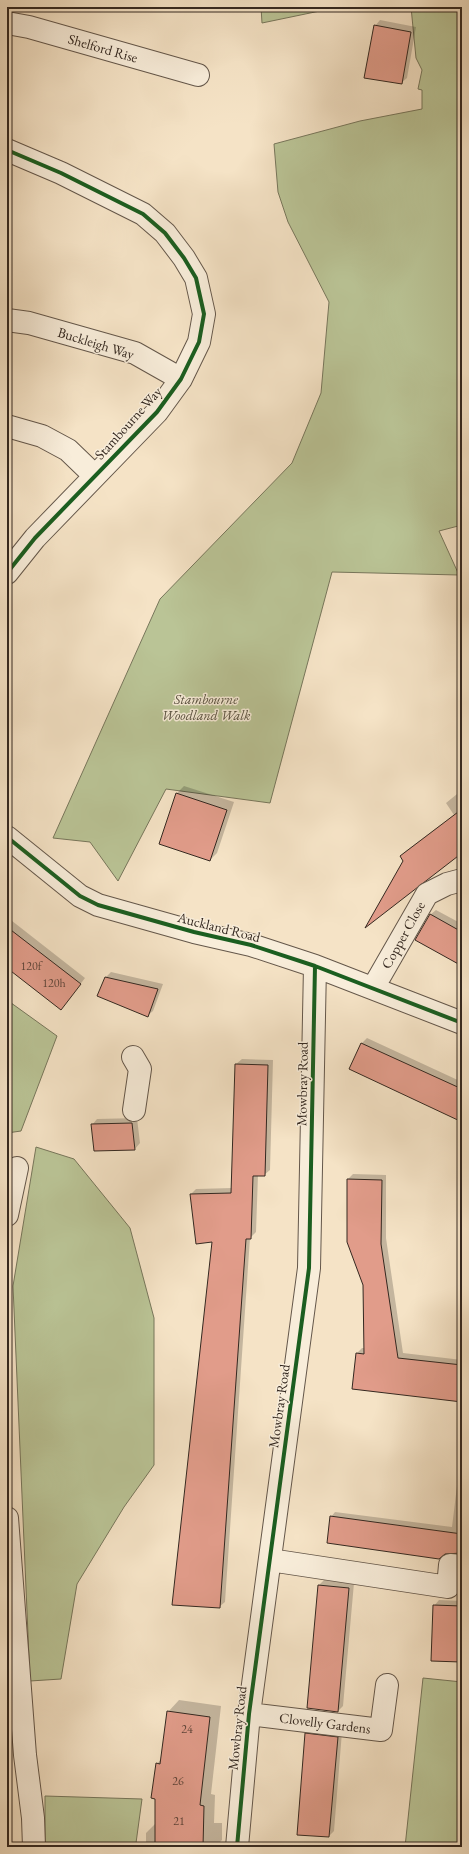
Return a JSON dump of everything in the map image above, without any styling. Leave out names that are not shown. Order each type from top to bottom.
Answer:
[{"type":"street","name":"Shelford Rise","points":[[7,23],[29,27],[198,75]]},
{"type":"street","name":"Stambourne Way","points":[[7,150],[61,173],[143,214],[165,234],[184,258],[196,278],[204,314],[199,342],[181,379],[157,412],[35,538],[7,573]]},
{"type":"street","name":"Buckleigh Way","points":[[7,320],[29,323],[136,353],[181,379]]},
{"type":"street","points":[[7,426],[42,436],[68,450],[95,476]]},
{"type":"street","name":"Auckland Road","points":[[7,836],[69,888],[80,896],[98,905],[194,932],[251,945],[316,966],[462,1023]]},
{"type":"street","name":"Copper Close","points":[[373,988],[426,894],[447,884],[462,880]]},
{"type":"street","name":"Mowbray Road","points":[[236,1847],[249,1714],[309,1268],[316,966]]},
{"type":"street","points":[[133,1057],[140,1069],[134,1110]]},
{"type":"street","points":[[7,1215],[17,1168]]},
{"type":"street","points":[[7,1518],[25,1755],[33,1818],[34,1847]]},
{"type":"street","points":[[270,1560],[448,1587],[450,1565],[462,1566]]},
{"type":"street","name":"Clovelly Gardens","points":[[249,1714],[381,1730],[388,1685]]},
{"type":"green space","points":[[261,7],[339,7],[262,23]]},
{"type":"green space","name":"Stambourne Woodland Walk","points":[[411,7],[462,7],[462,525],[439,531],[459,575],[332,572],[270,803],[166,789],[118,881],[90,842],[53,838],[160,599],[292,463],[321,393],[329,302],[288,222],[278,192],[274,144],[360,121],[422,109],[422,90],[418,89],[422,70],[416,58]]},
{"type":"green space","points":[[7,1000],[57,1036],[21,1131],[7,1133]]},
{"type":"green space","points":[[36,1147],[74,1159],[130,1228],[154,1318],[154,1465],[124,1507],[77,1584],[61,1679],[30,1681],[13,1286]]},
{"type":"green space","points":[[423,1678],[462,1682],[462,1847],[405,1847]]},
{"type":"green space","points":[[45,1796],[142,1799],[136,1843],[76,1847],[45,1847]]},
{"type":"building","points":[[374,25],[411,32],[402,84],[364,78]]},
{"type":"building","points":[[176,793],[227,810],[210,861],[159,844]]},
{"type":"building","points":[[462,809],[462,853],[365,928],[403,861],[400,856]]},
{"type":"building","points":[[430,914],[462,932],[462,966],[415,940]]},
{"type":"building","points":[[7,927],[81,984],[61,1010],[7,968]]},
{"type":"building","points":[[105,977],[158,989],[148,1017],[97,996]]},
{"type":"building","points":[[361,1043],[462,1089],[462,1122],[349,1069]]},
{"type":"building","points":[[235,1064],[268,1065],[265,1176],[253,1176],[251,1239],[246,1239],[220,1608],[172,1605],[212,1242],[196,1244],[190,1194],[231,1193]]},
{"type":"building","points":[[132,1123],[135,1150],[94,1151],[91,1124]]},
{"type":"building","points":[[347,1179],[382,1180],[381,1244],[398,1358],[462,1365],[462,1402],[352,1389],[356,1353],[364,1354],[363,1285],[347,1242]]},
{"type":"building","points":[[330,1516],[462,1534],[462,1553],[445,1554],[439,1559],[327,1543]]},
{"type":"building","points":[[318,1585],[349,1588],[338,1712],[307,1708]]},
{"type":"building","points":[[433,1605],[462,1606],[461,1662],[431,1661]]},
{"type":"building","points":[[167,1711],[210,1717],[200,1805],[204,1806],[203,1847],[155,1847],[155,1799],[151,1798],[156,1763],[160,1764]]},
{"type":"building","points":[[305,1733],[338,1737],[329,1837],[297,1835]]},
{"type":"cycle path","points":[[7,150],[61,173],[143,214],[165,233],[184,258],[196,278],[204,314],[199,342],[181,379],[157,412],[35,538],[7,573]]},
{"type":"cycle path","points":[[7,837],[80,896],[98,905],[194,932],[251,945],[315,966],[462,1023]]},
{"type":"cycle path","points":[[237,1847],[249,1714],[309,1268],[315,966]]}]
